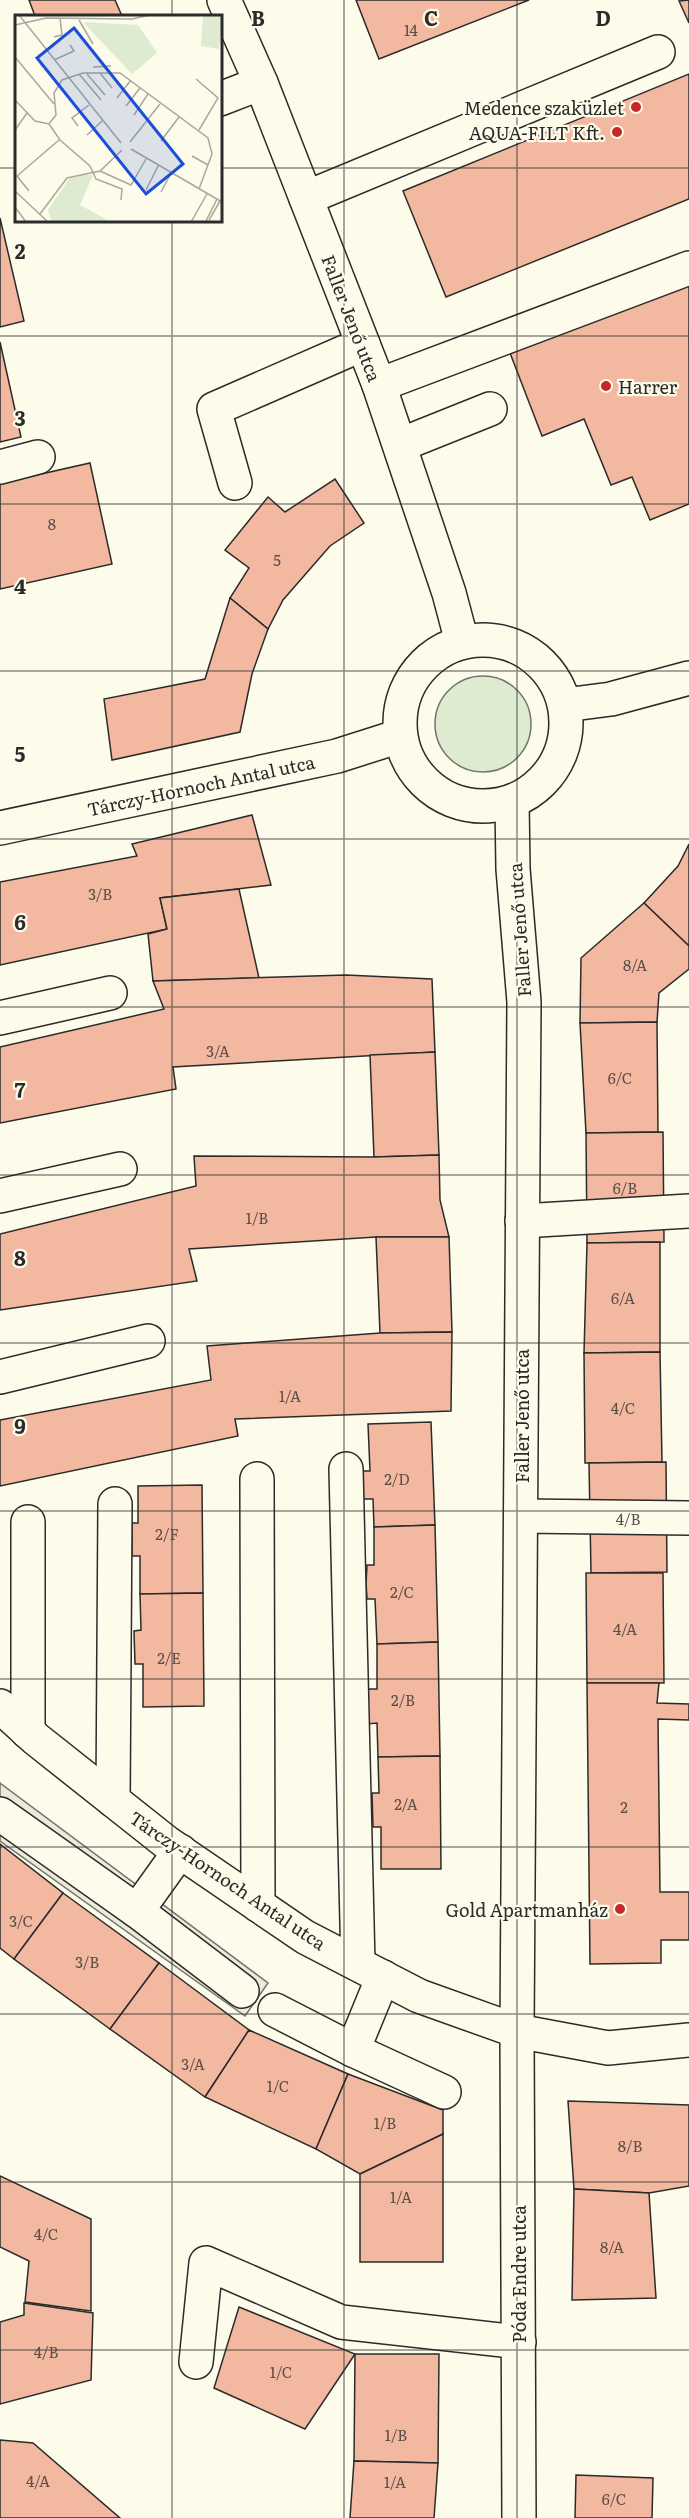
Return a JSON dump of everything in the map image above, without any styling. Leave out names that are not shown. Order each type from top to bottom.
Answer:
[{"type":"street","name":"Faller Jenő utca","points":[[231,2],[379,385],[449,593],[462,642]]},
{"type":"street","points":[[306,198],[658,52]]},
{"type":"street","points":[[222,98],[261,83]]},
{"type":"street","points":[[379,385],[689,268]]},
{"type":"street","points":[[235,483],[214,409],[363,344]]},
{"type":"street","points":[[400,445],[490,409]]},
{"type":"street","points":[[0,467],[38,457]]},
{"type":"street","points":[[489,640],[523,650],[538,660],[555,680],[565,705],[567,729],[564,745],[551,774],[533,791],[512,802],[488,807],[463,805],[441,795],[421,780],[407,760],[400,736],[400,711],[407,688],[421,667],[439,651],[462,642],[489,640]]},
{"type":"street","points":[[565,705],[611,699],[689,678]]},
{"type":"street","name":"Tárczy-Hornoch Antal utca","points":[[0,828],[338,756],[400,736]]},
{"type":"street","name":"Faller Jenő utca","points":[[512,802],[513,869],[524,1002],[517,2031]]},
{"type":"street","points":[[0,1018],[110,993]]},
{"type":"street","points":[[0,1196],[120,1169]]},
{"type":"street","points":[[522,1221],[689,1211]]},
{"type":"street","points":[[0,1377],[148,1341]]},
{"type":"street","points":[[346,1469],[370,1971],[353,2050]]},
{"type":"street","points":[[257,1479],[258,1905]]},
{"type":"street","points":[[113,1800],[115,1504]]},
{"type":"street","points":[[520,1516],[689,1518]]},
{"type":"street","points":[[28,1522],[28,1732]]},
{"type":"street","name":"Tárczy-Hornoch Antal utca","points":[[0,1706],[28,1732],[113,1800],[180,1851],[258,1905],[305,1937],[419,1996],[517,2031],[608,2048],[689,2040]]},
{"type":"street","points":[[0,1814],[137,1911],[242,1991]]},
{"type":"street","points":[[137,1911],[180,1851]]},
{"type":"street","points":[[275,2010],[353,2050],[444,2092]]},
{"type":"street","name":"Póda Endre utca","points":[[517,2031],[519,2518]]},
{"type":"street","points":[[196,2361],[206,2263],[341,2322],[519,2342]]},
{"type":"green space","points":[[483,676],[501,680],[517,690],[527,706],[531,724],[527,742],[517,758],[501,768],[483,772],[465,768],[449,758],[439,742],[435,724],[439,706],[449,690],[465,680]]},
{"type":"shaded area","points":[[0,1783],[268,1983],[245,2016],[0,1841]]},
{"type":"building","points":[[29,0],[115,0],[122,15],[35,15]]},
{"type":"building","points":[[356,0],[529,0],[379,59]]},
{"type":"building","points":[[689,0],[689,23],[679,1]]},
{"type":"building","name":"AQUA-FILT Kft.","points":[[689,74],[689,199],[446,297],[403,191]]},
{"type":"building","points":[[0,218],[24,321],[0,327]]},
{"type":"building","name":"Harrer","points":[[689,282],[689,504],[650,520],[632,477],[611,485],[584,419],[542,436],[510,353]]},
{"type":"building","points":[[0,342],[21,437],[0,442]]},
{"type":"building","points":[[90,463],[112,564],[0,589],[0,480],[1,483]]},
{"type":"building","points":[[335,479],[364,523],[330,546],[283,600],[268,629],[230,598],[249,568],[225,550],[268,497],[285,512]]},
{"type":"building","points":[[230,598],[268,629],[252,674],[240,732],[112,760],[104,699],[205,679]]},
{"type":"building","points":[[252,815],[271,885],[160,898],[167,929],[0,965],[0,882],[137,856],[132,844]]},
{"type":"building","points":[[689,844],[689,946],[644,903],[678,866]]},
{"type":"building","points":[[239,889],[259,978],[153,981],[148,934],[167,929],[160,898]]},
{"type":"building","points":[[644,903],[689,946],[689,969],[659,993],[657,1022],[580,1023],[581,958]]},
{"type":"building","points":[[346,975],[432,979],[435,1052],[173,1067],[176,1089],[0,1123],[0,1047],[164,1009],[153,981]]},
{"type":"building","points":[[657,1022],[658,1132],[586,1133],[580,1023]]},
{"type":"building","points":[[435,1052],[439,1155],[374,1157],[370,1055]]},
{"type":"building","points":[[663,1132],[664,1242],[587,1243],[586,1133]]},
{"type":"building","points":[[439,1155],[440,1200],[449,1237],[376,1237],[189,1249],[197,1281],[0,1310],[0,1234],[196,1186],[194,1156]]},
{"type":"building","points":[[376,1237],[449,1237],[452,1332],[380,1333]]},
{"type":"building","points":[[660,1242],[660,1352],[584,1353],[587,1243]]},
{"type":"building","points":[[452,1332],[451,1411],[235,1419],[238,1436],[0,1486],[0,1420],[211,1380],[207,1346],[380,1333]]},
{"type":"building","points":[[660,1352],[662,1462],[585,1463],[584,1353]]},
{"type":"building","points":[[431,1422],[435,1525],[374,1527],[373,1499],[363,1499],[362,1471],[370,1471],[368,1424]]},
{"type":"building","points":[[666,1462],[667,1572],[591,1573],[589,1463]]},
{"type":"building","points":[[202,1485],[203,1593],[140,1594],[140,1556],[132,1556],[132,1523],[138,1523],[138,1486]]},
{"type":"building","points":[[435,1525],[438,1642],[377,1644],[375,1599],[367,1599],[366,1583],[367,1565],[374,1565],[374,1527]]},
{"type":"building","points":[[586,1573],[663,1573],[664,1683],[587,1683]]},
{"type":"building","points":[[203,1593],[204,1706],[143,1707],[143,1664],[135,1664],[134,1631],[141,1630],[140,1594]]},
{"type":"building","points":[[438,1642],[440,1756],[378,1757],[377,1723],[367,1724],[366,1689],[377,1689],[377,1644]]},
{"type":"building","points":[[587,1683],[659,1683],[657,1703],[689,1704],[689,1720],[658,1719],[660,1892],[689,1892],[689,1940],[661,1940],[661,1963],[590,1964]]},
{"type":"building","points":[[440,1756],[441,1869],[381,1869],[381,1827],[373,1827],[372,1793],[379,1793],[378,1757]]},
{"type":"building","points":[[0,1844],[63,1893],[14,1959],[0,1948]]},
{"type":"building","points":[[63,1893],[159,1963],[110,2029],[14,1959]]},
{"type":"building","points":[[159,1963],[249,2030],[205,2097],[110,2029]]},
{"type":"building","points":[[249,2030],[348,2074],[316,2149],[205,2097]]},
{"type":"building","points":[[348,2074],[443,2110],[443,2134],[360,2174],[316,2149]]},
{"type":"building","points":[[568,2101],[689,2105],[689,2186],[649,2193],[574,2189]]},
{"type":"building","points":[[443,2134],[443,2262],[360,2262],[360,2174]]},
{"type":"building","points":[[0,2176],[91,2219],[91,2311],[25,2302],[29,2261],[0,2247]]},
{"type":"building","points":[[574,2189],[649,2193],[656,2298],[572,2300]]},
{"type":"building","points":[[24,2303],[93,2313],[91,2380],[0,2404],[0,2322],[24,2315]]},
{"type":"building","points":[[239,2307],[355,2354],[305,2429],[214,2388]]},
{"type":"building","points":[[355,2354],[439,2354],[438,2463],[354,2461]]},
{"type":"building","points":[[0,2440],[33,2443],[120,2518],[0,2518]]},
{"type":"building","points":[[354,2461],[438,2463],[434,2518],[350,2518]]},
{"type":"building","points":[[576,2475],[653,2478],[652,2518],[575,2518]]},
{"type":"place","name":"Medence szaküzlet","points":[[636,107]]},
{"type":"place","name":"AQUA-FILT Kft.","points":[[617,132]]},
{"type":"place","name":"Harrer","points":[[606,386]]},
{"type":"place","name":"Gold Apartmanház","points":[[620,1909]]}]
